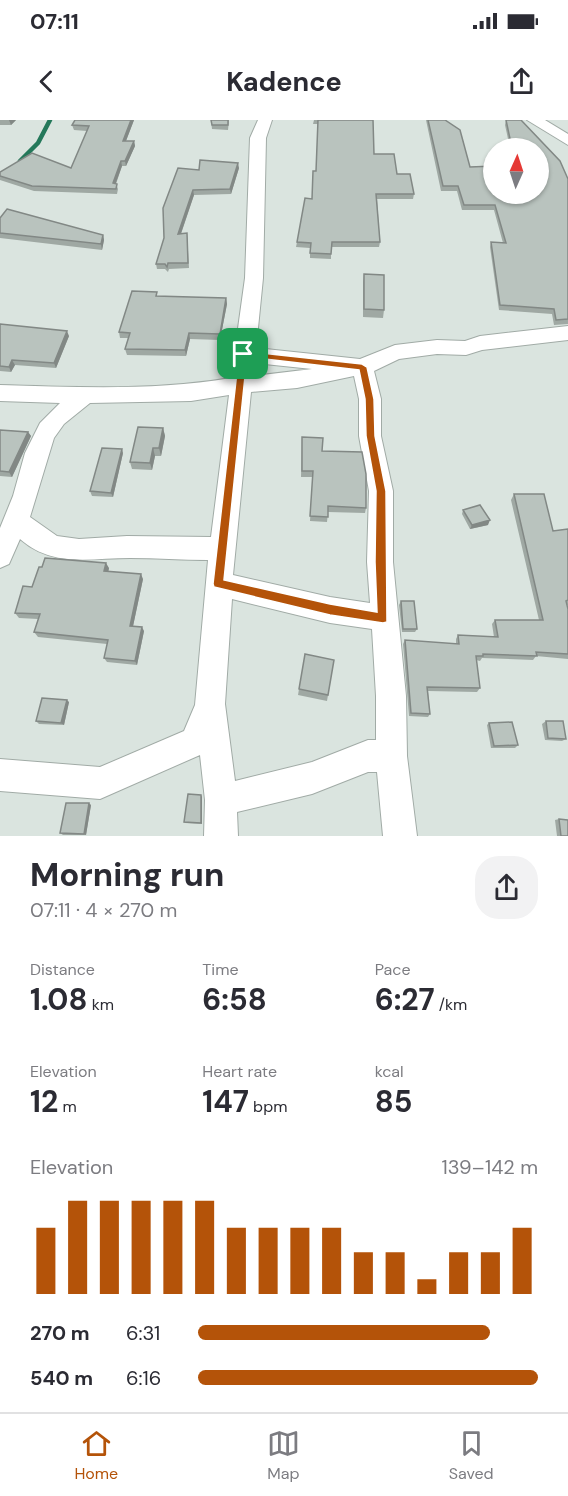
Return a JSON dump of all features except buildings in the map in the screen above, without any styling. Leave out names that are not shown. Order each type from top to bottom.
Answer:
[{"type":"street","points":[[221,836],[221,800],[210,704],[218,584],[243,354],[254,278],[258,138],[265,120]]},
{"type":"street","points":[[534,120],[568,140]]},
{"type":"street","points":[[0,393],[85,395],[191,393],[240,385],[297,380],[362,367],[395,352],[437,347],[466,348],[480,343],[568,333]]},
{"type":"street","points":[[243,354],[362,367]]},
{"type":"street","points":[[362,367],[370,399],[370,436],[381,491],[380,562],[383,618],[391,696],[391,756],[400,836]]},
{"type":"street","points":[[0,556],[28,488],[34,458],[45,434],[54,420],[85,395]]},
{"type":"street","points":[[16,520],[38,539],[53,547],[80,550],[128,547],[222,549]]},
{"type":"street","points":[[218,584],[330,610],[383,618]]},
{"type":"street","points":[[0,775],[99,783],[195,742],[210,704]]},
{"type":"street","points":[[221,800],[312,778],[368,756],[391,756]]},
{"type":"waterway","points":[[20,161],[38,143],[50,120]]},
{"type":"route","points":[[243,354],[362,367],[370,399],[370,436],[381,491],[380,562],[383,618],[330,610],[218,584],[243,354]]}]
